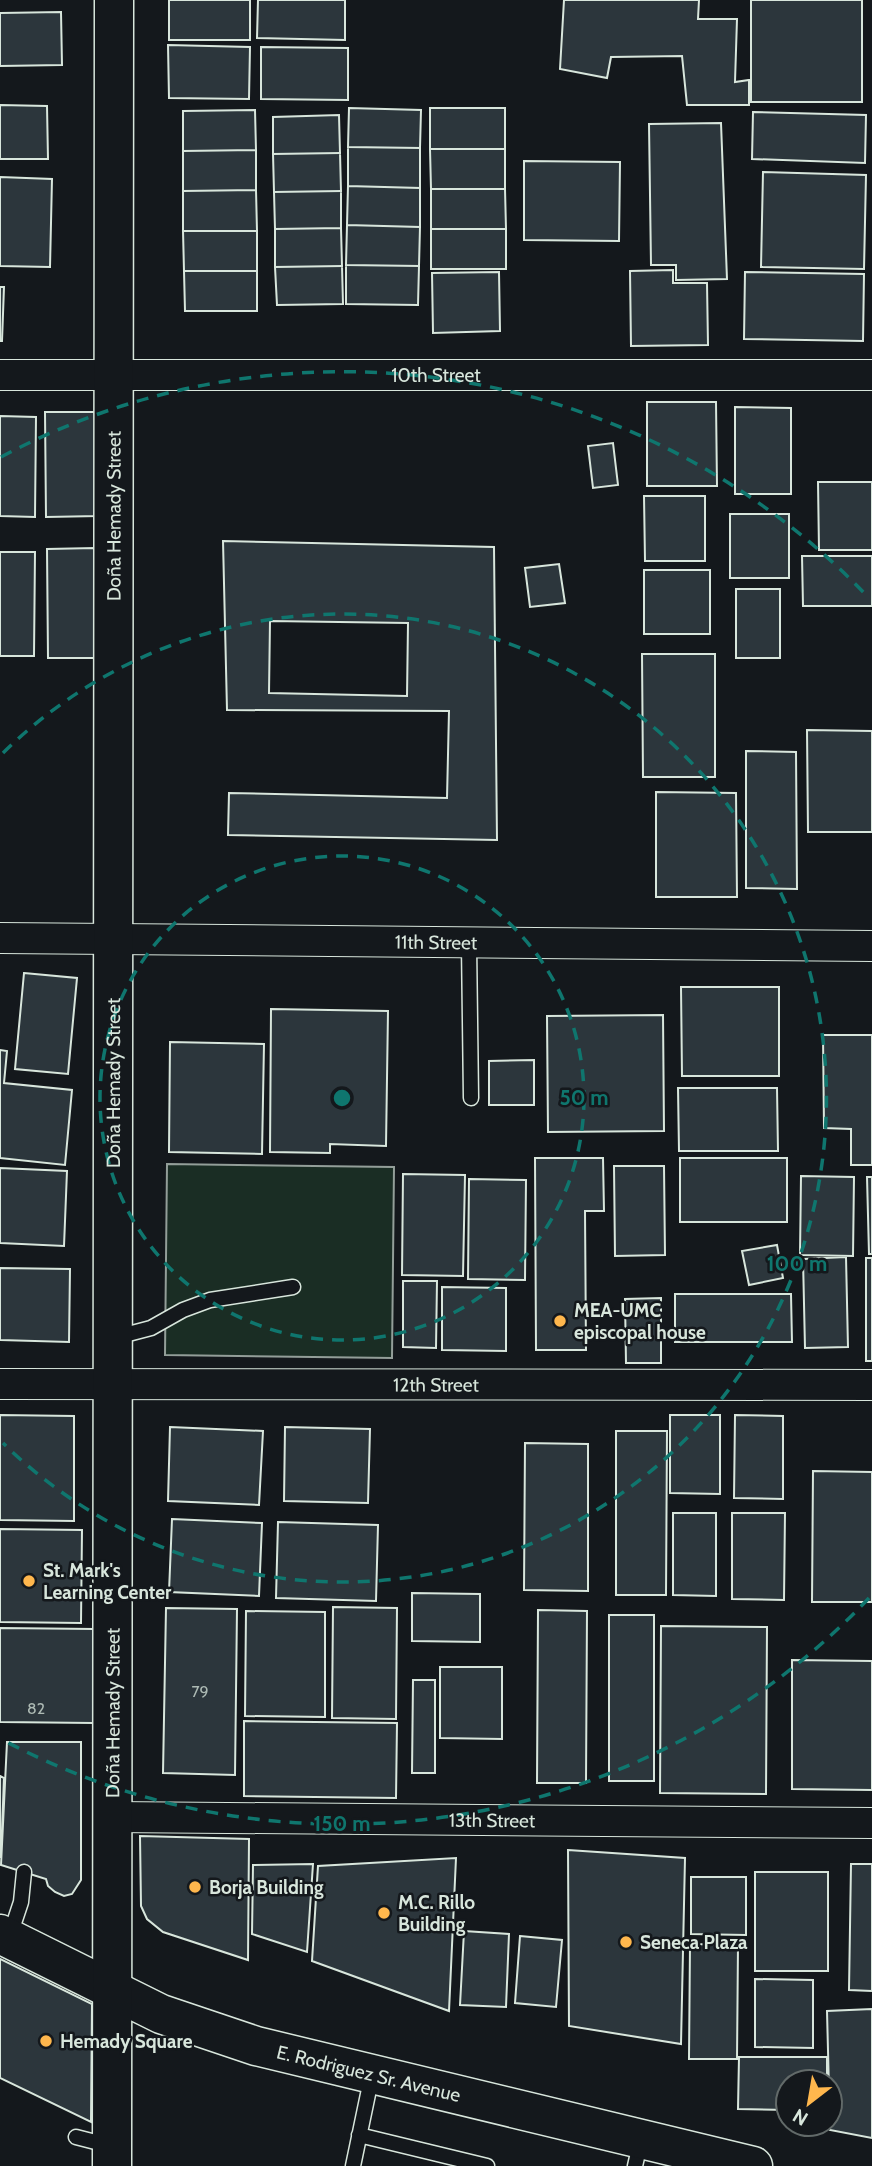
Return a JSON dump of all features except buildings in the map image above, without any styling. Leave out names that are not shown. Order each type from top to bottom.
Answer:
[{"type":"main road","name":"Doña Hemady Street","points":[[112,2156],[115,1992],[112,1817],[114,0]]},
{"type":"main road","name":"E. Rodriguez Sr. Avenue","points":[[4,1937],[161,2014],[256,2046],[372,2074],[638,2153],[753,2166]]},
{"type":"street","name":"10th Street","points":[[0,375],[872,375]]},
{"type":"street","name":"11th Street","points":[[0,938],[872,946]]},
{"type":"street","name":"12th Street","points":[[0,1384],[872,1385]]},
{"type":"street","name":"13th Street","points":[[112,1817],[872,1823]]},
{"type":"lane","points":[[469,944],[471,1098]]},
{"type":"lane","points":[[112,1338],[151,1328],[183,1310],[210,1300],[293,1287]]},
{"type":"lane","points":[[4,1937],[21,1902],[24,1872]]},
{"type":"lane","points":[[353,2166],[372,2074]]},
{"type":"lane","points":[[359,2135],[487,2166]]},
{"type":"lane","points":[[76,2137],[112,2156]]},
{"type":"green space","points":[[167,1164],[394,1167],[392,1358],[165,1355]]},
{"type":"place","name":"MEA-UMC episcopal house","points":[[560,1321]]},
{"type":"place","name":"St. Mark's Learning Center","points":[[29,1581]]},
{"type":"place","name":"Borja Building","points":[[195,1887]]},
{"type":"place","name":"M.C. Rillo Building","points":[[384,1913]]},
{"type":"place","name":"Seneca Plaza","points":[[626,1942]]},
{"type":"place","name":"Hemady Square","points":[[46,2041]]}]
